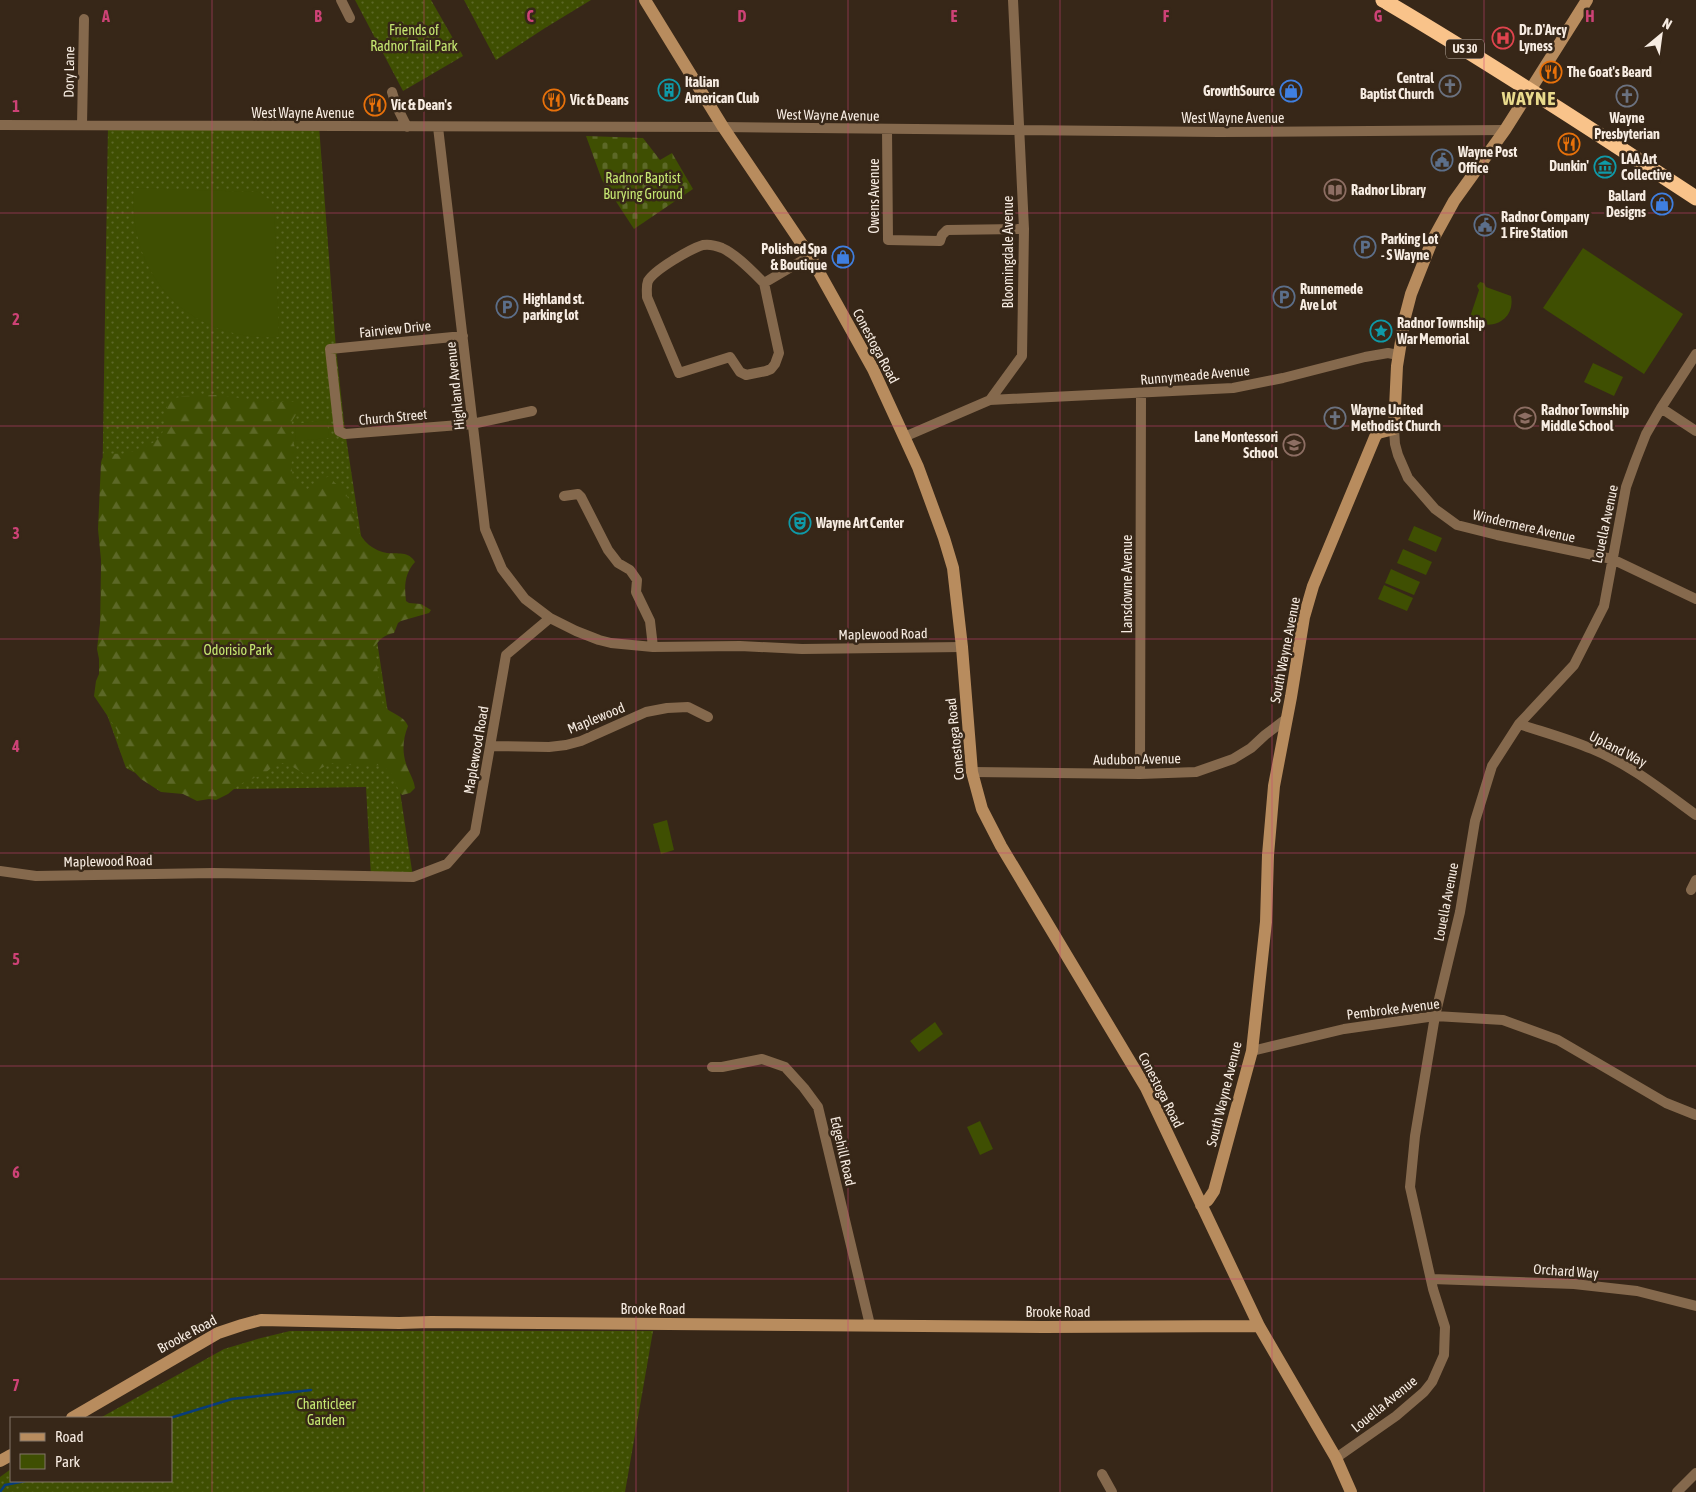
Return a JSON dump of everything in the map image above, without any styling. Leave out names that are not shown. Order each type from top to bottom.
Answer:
[{"type":"highway","name":"US 30","points":[[1383,0],[1531,89],[1576,121],[1696,198]]},
{"type":"main road","name":"Conestoga Road","points":[[645,0],[723,127],[810,256],[873,369],[918,467],[949,554],[956,585],[972,772],[982,809],[992,831],[1146,1088],[1259,1326],[1336,1458],[1351,1492]]},
{"type":"main road","points":[[1394,429],[1398,355],[1405,317],[1411,294],[1432,241],[1454,201],[1505,130],[1588,0]]},
{"type":"main road","name":"South Wayne Avenue","points":[[1201,1205],[1208,1200],[1214,1191],[1252,1051],[1266,922],[1268,855],[1274,786],[1304,618],[1313,586],[1375,437],[1378,434],[1394,429]]},
{"type":"main road","name":"Brooke Road","points":[[74,1417],[218,1333],[261,1320],[399,1323],[1115,1327],[1259,1326]]},
{"type":"street","points":[[341,0],[350,18]]},
{"type":"street","name":"Bloomingdale Avenue","points":[[990,400],[1022,356],[1024,229],[1013,0]]},
{"type":"street","name":"Dory Lane","points":[[82,125],[84,20]]},
{"type":"street","points":[[392,92],[407,127]]},
{"type":"street","name":"West Wayne Avenue","points":[[0,125],[723,127],[1228,132],[1505,130]]},
{"type":"street","name":"Highland Avenue","points":[[438,127],[485,529],[502,569],[525,599],[550,618]]},
{"type":"street","name":"Owens Avenue","points":[[887,130],[888,240],[940,241],[942,234],[948,230],[1024,229]]},
{"type":"street","points":[[707,245],[728,251],[764,283],[778,353],[775,364],[771,369],[746,375],[740,372],[730,357],[679,373],[647,296],[646,288],[650,279],[670,262],[707,245]]},
{"type":"street","points":[[764,283],[810,256]]},
{"type":"street","name":"Fairview Drive","points":[[330,349],[463,336]]},
{"type":"street","name":"Church Street","points":[[330,349],[339,431],[345,434],[472,424]]},
{"type":"street","name":"Runnymeade Avenue","points":[[990,400],[1233,388],[1283,378],[1365,357],[1388,353],[1398,355]]},
{"type":"street","name":"Louella Avenue","points":[[1336,1458],[1396,1416],[1424,1392],[1435,1377],[1444,1355],[1444,1327],[1410,1187],[1415,1136],[1435,1016],[1460,912],[1475,821],[1492,766],[1519,724],[1574,666],[1604,606],[1629,479],[1646,434],[1696,354]]},
{"type":"street","name":"Lansdowne Avenue","points":[[1140,774],[1141,394]]},
{"type":"street","points":[[904,437],[990,400]]},
{"type":"street","points":[[1661,408],[1696,430]]},
{"type":"street","points":[[472,424],[532,412]]},
{"type":"street","name":"Windermere Avenue","points":[[1394,429],[1398,455],[1408,478],[1435,509],[1457,524],[1497,535],[1612,559],[1696,598]]},
{"type":"street","points":[[564,496],[578,494],[581,497],[608,550],[618,563],[630,570],[637,580],[636,592],[650,621],[653,647]]},
{"type":"street","name":"Maplewood Road","points":[[0,871],[36,876],[212,873],[413,877],[447,864],[476,832],[506,655],[550,618],[599,640],[653,647],[740,646],[812,649],[962,647]]},
{"type":"street","name":"Maplewood","points":[[490,746],[549,747],[566,745],[581,741],[646,712],[667,708],[688,707],[708,717]]},
{"type":"street","name":"Audubon Avenue","points":[[972,772],[1140,774],[1196,772],[1233,759],[1251,748],[1286,719]]},
{"type":"street","name":"Upland Way","points":[[1519,724],[1583,745],[1612,758],[1654,783],[1696,815]]},
{"type":"street","points":[[1691,890],[1696,880]]},
{"type":"street","name":"Pembroke Avenue","points":[[1252,1051],[1344,1029],[1435,1016],[1503,1020],[1558,1040],[1666,1103],[1696,1115]]},
{"type":"street","name":"Edgehill Road","points":[[712,1067],[722,1067],[762,1059],[767,1060],[785,1067],[818,1106],[870,1325]]},
{"type":"street","name":"Orchard Way","points":[[1432,1279],[1574,1284],[1637,1291],[1696,1306]]},
{"type":"street","points":[[1677,1492],[1696,1473]]},
{"type":"street","points":[[1102,1474],[1112,1492]]},
{"type":"green space","name":"Friends of Radnor Trail Park","points":[[355,0],[431,0],[463,56],[403,91]]},
{"type":"green space","points":[[464,0],[591,0],[496,60]]},
{"type":"green space","name":"Odorisio Park","points":[[108,125],[319,126],[336,349],[345,431],[413,877],[371,877],[366,787],[169,790],[126,768],[99,692]]},
{"type":"green space","name":"Radnor Baptist Burying Ground","points":[[586,136],[643,138],[660,160],[672,153],[693,189],[634,229],[602,180]]},
{"type":"green space","points":[[134,188],[259,192],[271,201],[274,207],[279,337],[247,336],[218,328],[192,316],[170,298],[153,276],[141,250],[135,220]]},
{"type":"green space","points":[[1583,248],[1683,314],[1644,374],[1543,308]]},
{"type":"green space","points":[[1480,282],[1484,283],[1486,287],[1511,296],[1509,312],[1499,322],[1485,324],[1477,322],[1470,317],[1479,290],[1477,286]]},
{"type":"green space","points":[[1593,363],[1623,377],[1614,396],[1584,382]]},
{"type":"green space","points":[[218,395],[261,401],[297,402],[300,408],[292,421],[290,432],[296,451],[291,464],[294,483],[304,489],[308,489],[316,481],[330,476],[347,496],[356,525],[363,539],[375,549],[385,553],[410,556],[415,562],[409,570],[406,580],[406,601],[421,604],[431,610],[429,613],[401,621],[398,623],[394,633],[382,638],[374,647],[383,706],[400,717],[408,726],[404,753],[415,788],[410,793],[402,795],[400,793],[391,773],[383,765],[360,766],[330,763],[306,775],[283,763],[276,764],[264,774],[240,784],[228,794],[216,800],[197,801],[183,794],[161,792],[141,779],[126,763],[120,751],[117,730],[94,696],[99,674],[97,649],[101,615],[101,560],[98,529],[101,463],[103,458],[109,454],[134,451],[159,438],[164,427],[168,404],[171,399],[184,396]]},
{"type":"green space","points":[[327,420],[329,438],[296,441],[295,424]]},
{"type":"green space","points":[[1414,526],[1442,538],[1436,552],[1408,540]]},
{"type":"green space","points":[[1403,549],[1432,562],[1426,575],[1397,563]]},
{"type":"green space","points":[[1391,569],[1420,582],[1414,595],[1385,583]]},
{"type":"green space","points":[[1384,585],[1413,598],[1407,611],[1378,599]]},
{"type":"green space","points":[[667,820],[674,850],[661,854],[653,824]]},
{"type":"green space","points":[[935,1022],[943,1034],[919,1052],[910,1041]]},
{"type":"green space","points":[[980,1121],[993,1149],[980,1155],[967,1127]]},
{"type":"green space","name":"Chanticleer Garden","points":[[290,1331],[653,1331],[625,1492],[0,1492],[0,1477],[10,1470],[10,1482],[172,1482],[172,1417],[102,1417],[224,1349]]},
{"type":"waterway","points":[[172,1417],[232,1399],[311,1390]]},
{"type":"waterway","points":[[0,1492],[5,1485],[20,1482]]},
{"type":"place","name":"Dr. D'Arcy Lyness","points":[[1503,38]]},
{"type":"place","name":"The Goat's Beard","points":[[1551,72]]},
{"type":"place","name":"Central Baptist Church","points":[[1450,86]]},
{"type":"place","name":"Italian American Club","points":[[669,90]]},
{"type":"place","name":"GrowthSource","points":[[1291,91]]},
{"type":"place","name":"Wayne Presbyterian","points":[[1627,96]]},
{"type":"place","name":"Vic & Deans","points":[[554,100]]},
{"type":"place","name":"Vic & Dean's","points":[[375,105]]},
{"type":"place","name":"Dunkin'","points":[[1569,144]]},
{"type":"place","name":"Wayne Post Office","points":[[1442,160]]},
{"type":"place","name":"LAA Art Collective","points":[[1605,167]]},
{"type":"place","name":"Radnor Library","points":[[1335,190]]},
{"type":"place","name":"Ballard Designs","points":[[1662,204]]},
{"type":"place","name":"Radnor Company 1 Fire Station","points":[[1485,225]]},
{"type":"place","name":"Parking Lot - S Wayne","points":[[1365,247]]},
{"type":"place","name":"Polished Spa & Boutique","points":[[843,257]]},
{"type":"place","name":"Runnemede Ave Lot","points":[[1284,297]]},
{"type":"place","name":"Highland st. parking lot","points":[[507,307]]},
{"type":"place","name":"Radnor Township War Memorial","points":[[1381,331]]},
{"type":"place","name":"Wayne United Methodist Church","points":[[1335,418]]},
{"type":"place","name":"Radnor Township Middle School","points":[[1525,418]]},
{"type":"place","name":"Lane Montessori School","points":[[1294,445]]},
{"type":"place","name":"Wayne Art Center","points":[[800,523]]},
{"type":"district","name":"WAYNE","points":[[1529,98]]}]
